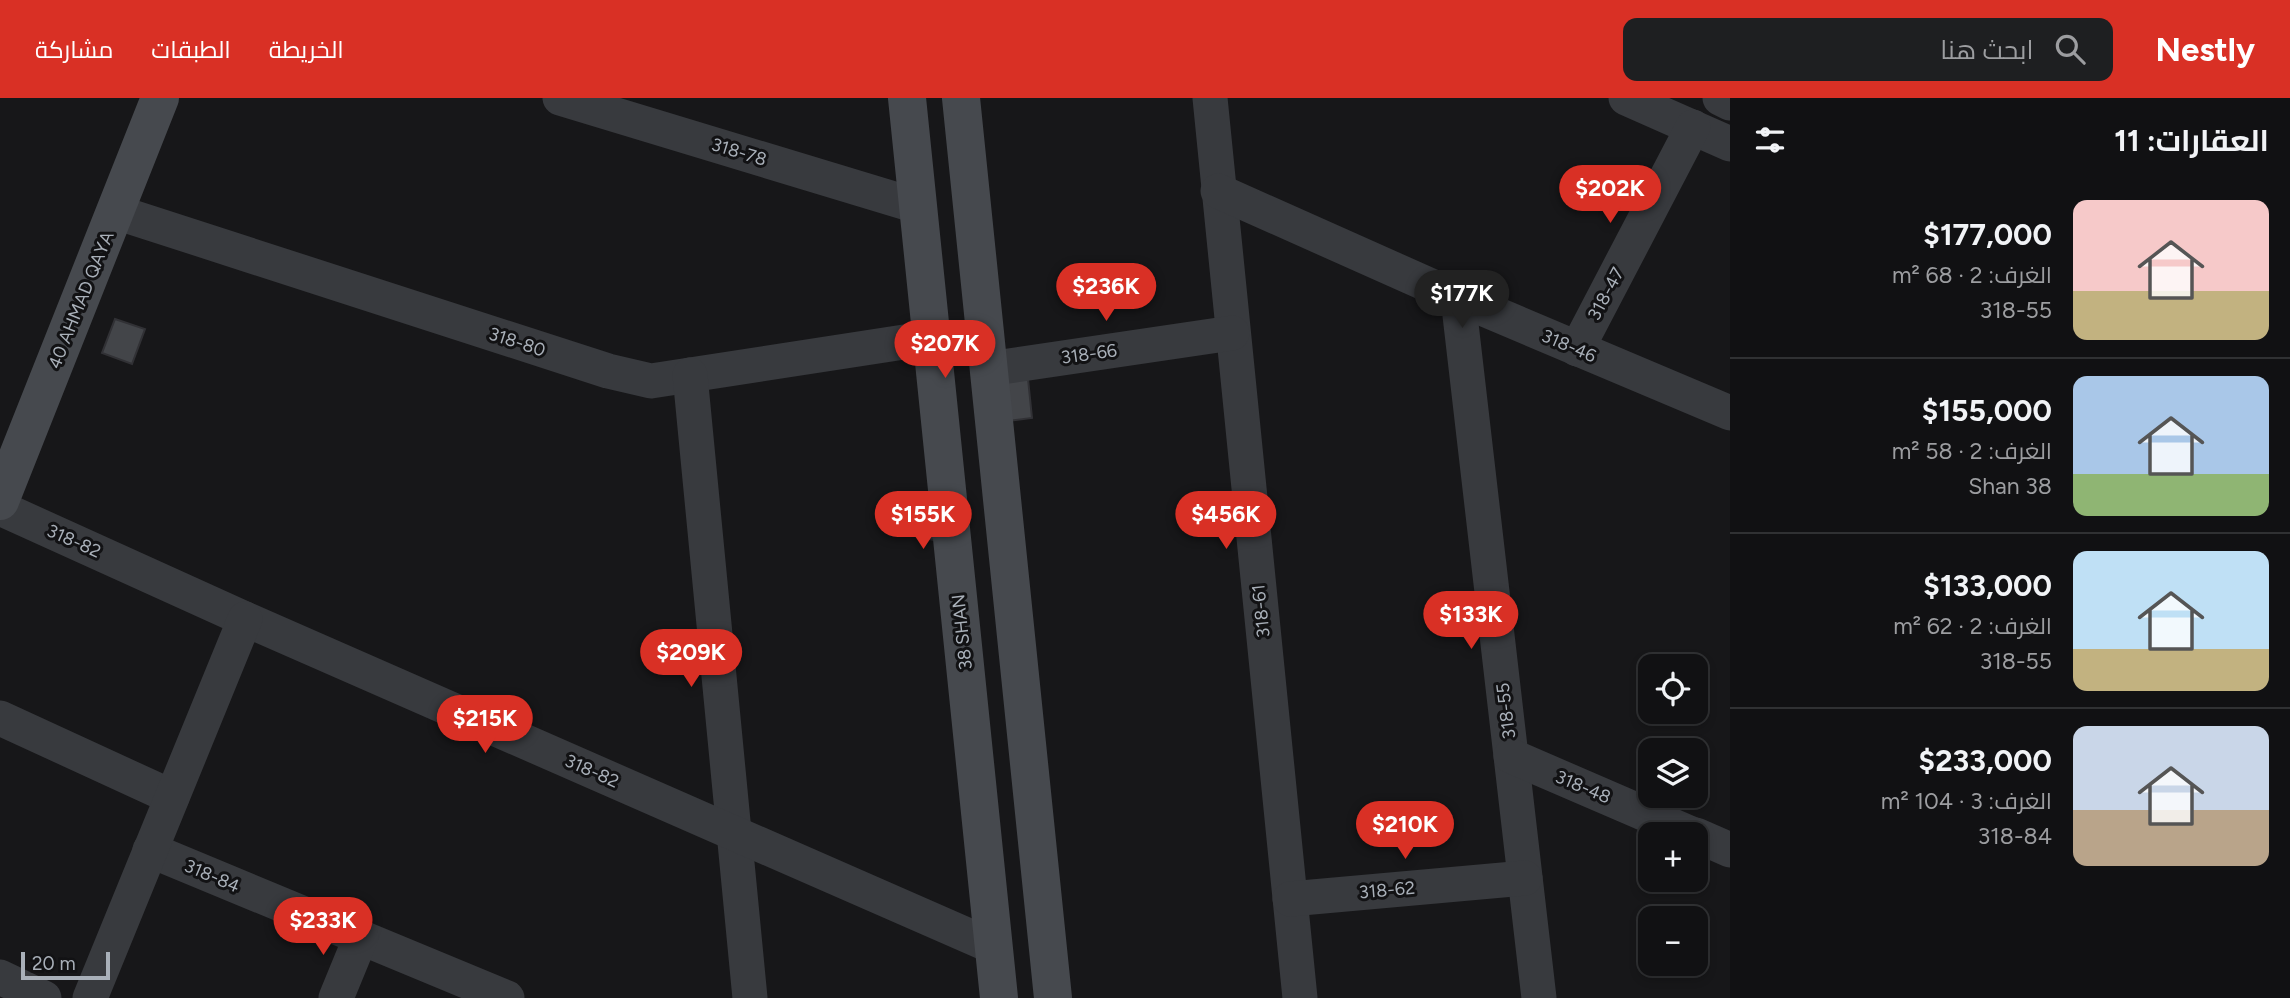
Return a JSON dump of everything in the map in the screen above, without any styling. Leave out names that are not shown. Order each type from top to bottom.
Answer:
[{"type":"street","name":"40 AHMAD QAYA","points":[[0,500],[160,98]]},
{"type":"street","name":"318-78","points":[[560,98],[917,206]]},
{"type":"street","name":"38 SHAN","points":[[907,98],[999,998]]},
{"type":"street","points":[[961,98],[1053,998]]},
{"type":"street","name":"318-61","points":[[1210,98],[1300,998]]},
{"type":"street","points":[[1626,98],[1730,144]]},
{"type":"street","points":[[1720,98],[1730,103]]},
{"type":"street","name":"318-47","points":[[1577,349],[1693,127]]},
{"type":"street","name":"318-46","points":[[1218,191],[1458,298],[1730,413]]},
{"type":"street","name":"318-80","points":[[116,212],[608,371],[651,381],[930,338]]},
{"type":"street","name":"318-55","points":[[1458,298],[1539,998]]},
{"type":"street","name":"318-66","points":[[988,369],[1232,333]]},
{"type":"street","points":[[930,338],[988,369]]},
{"type":"street","points":[[690,375],[750,998]]},
{"type":"street","name":"318-82","points":[[0,508],[245,619],[994,947]]},
{"type":"street","points":[[90,998],[245,619]]},
{"type":"street","points":[[0,718],[172,797]]},
{"type":"street","name":"318-48","points":[[1511,756],[1665,822]]},
{"type":"street","name":"318-48","points":[[1708,841],[1730,850]]},
{"type":"street","name":"318-84","points":[[150,850],[507,998]]},
{"type":"street","name":"318-62","points":[[1290,899],[1525,878]]},
{"type":"street","points":[[336,998],[361,937]]},
{"type":"street","points":[[0,977],[44,998]]},
{"type":"building","points":[[115,319],[145,329],[132,364],[102,353]]},
{"type":"building","points":[[1027,369],[1032,418],[999,422],[994,373]]},
{"type":"building","points":[[905,493],[937,495],[934,540],[905,534]]}]
